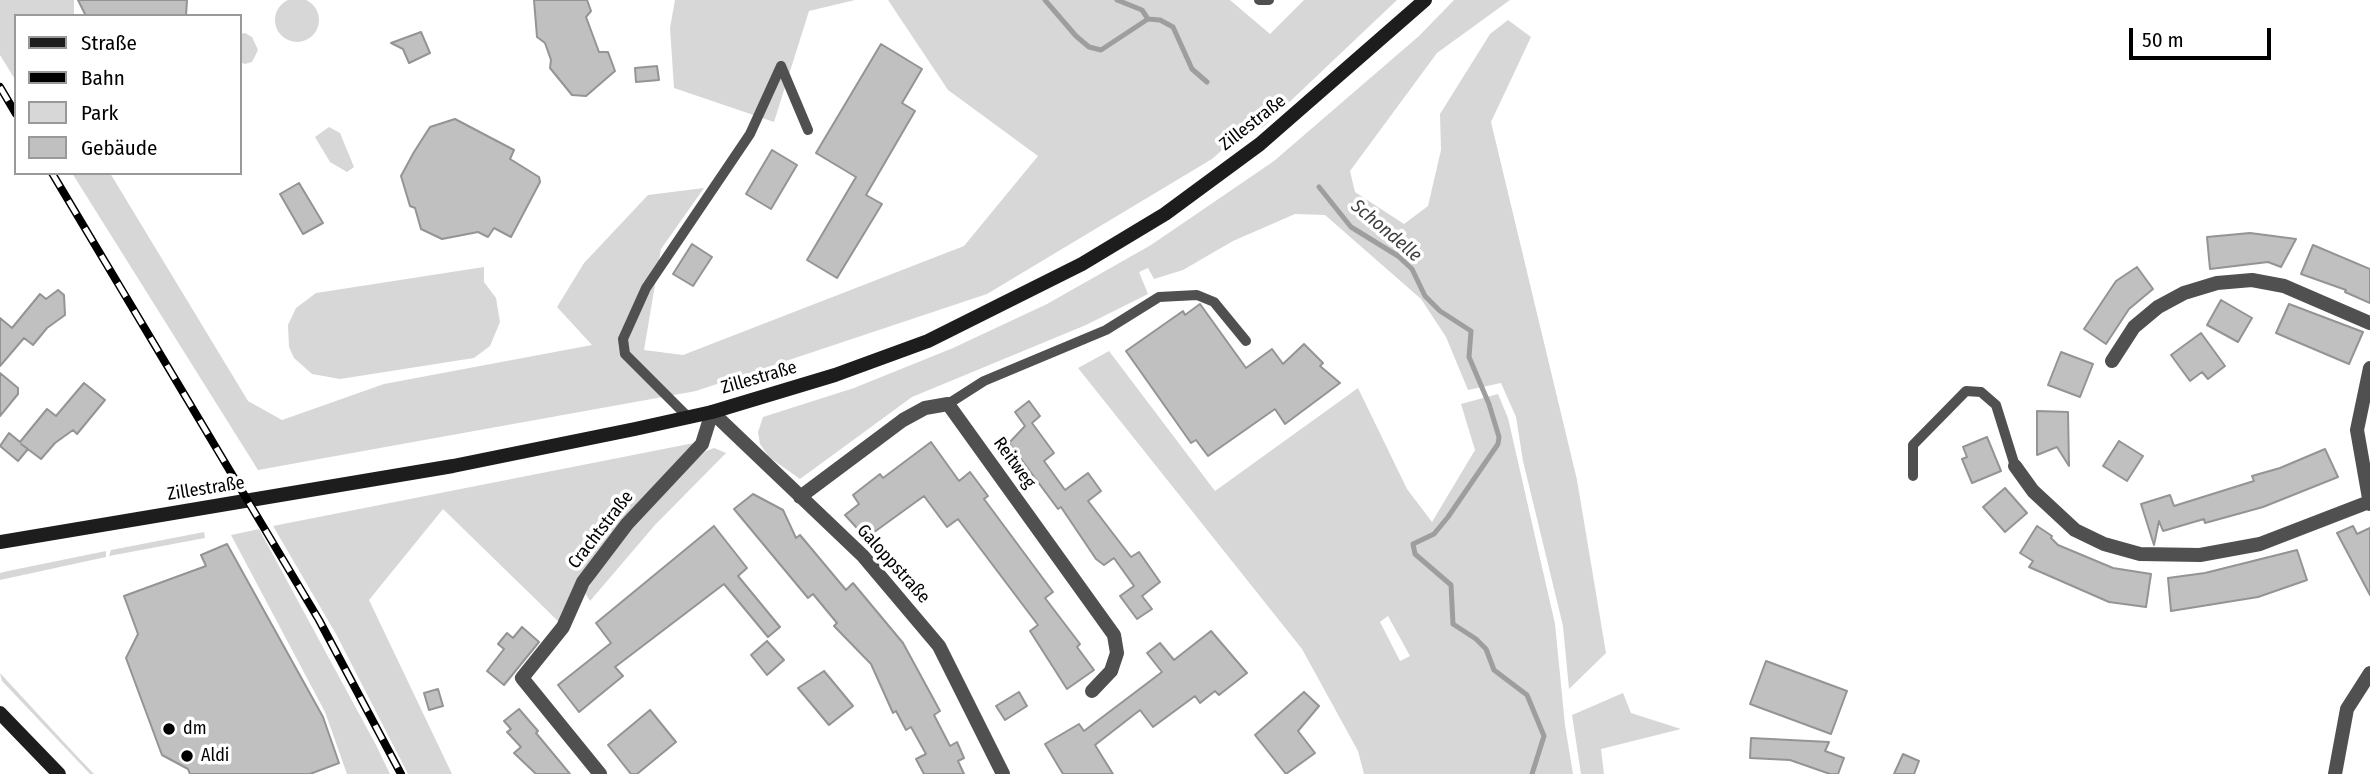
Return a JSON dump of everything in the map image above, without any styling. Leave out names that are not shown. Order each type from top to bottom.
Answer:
[{"type":"main road","name":"Zillestraße","points":[[7,541],[453,466],[689,418],[835,375],[928,341],[1082,264],[1164,214],[1260,144],[1425,0]]},
{"type":"main road","points":[[0,548],[7,541]]},
{"type":"main road","points":[[0,713],[59,774]]},
{"type":"street","points":[[2112,361],[2134,327],[2158,307],[2184,293],[2217,283],[2252,280],[2284,286],[2370,323]]},
{"type":"street","points":[[2015,466],[2033,491],[2075,530],[2104,544],[2140,554],[2200,555],[2260,544],[2369,503],[2357,430],[2370,368]]},
{"type":"street","points":[[800,498],[903,420],[925,408],[948,404]]},
{"type":"street","name":"Reitweg","points":[[948,404],[1114,635],[1117,653],[1111,671],[1093,691]]},
{"type":"street","name":"Galoppstraße","points":[[712,412],[863,556],[939,646],[1003,774]]},
{"type":"street","name":"Crachtstraße","points":[[600,774],[522,678],[563,627],[583,582],[627,524],[702,444],[712,412]]},
{"type":"street","points":[[2335,774],[2347,709],[2370,673]]},
{"type":"lane","points":[[1259,0],[1269,0]]},
{"type":"lane","points":[[689,418],[625,354],[623,340],[630,319],[646,288],[750,134],[781,66],[808,130]]},
{"type":"lane","points":[[948,404],[984,381],[1106,330],[1159,297],[1197,295],[1214,302],[1246,341]]},
{"type":"lane","points":[[1913,476],[1913,445],[1966,391],[1980,392],[1996,405],[2015,466]]},
{"type":"green space","points":[[301,-1],[313,4],[319,20],[313,36],[297,42],[281,36],[275,20],[281,4]]},
{"type":"green space","points":[[0,0],[74,0],[74,14],[14,14],[14,78],[0,55]]},
{"type":"green space","points":[[675,0],[855,0],[809,11],[774,122],[674,88],[670,28]]},
{"type":"green space","points":[[888,0],[1230,0],[1270,34],[1304,0],[1397,0],[1262,128],[1250,125],[1212,159],[987,294],[696,391],[258,470],[73,175],[111,175],[248,401],[282,420],[384,384],[592,345],[557,307],[584,263],[648,195],[704,188],[661,249],[644,350],[683,355],[964,246],[1038,156],[948,90]]},
{"type":"green space","points":[[1454,0],[1510,0],[1437,53],[1350,171],[1355,192],[1404,224],[1428,206],[1441,150],[1440,114],[1490,34],[1508,20],[1531,37],[1491,122],[1577,480],[1606,653],[1569,689],[1563,626],[1523,461],[1516,417],[1501,383],[1468,390],[1446,337],[1421,299],[1325,215],[1295,214],[1233,241],[1183,270],[1154,279],[1148,268],[1139,272],[1148,294],[1086,325],[912,397],[800,479],[769,457],[760,444],[758,432],[763,417],[854,388],[953,348],[1047,304],[1151,245],[1274,161],[1419,36]]},
{"type":"green space","points":[[242,34],[252,37],[258,50],[252,62],[245,64],[242,63]]},
{"type":"green space","points":[[329,127],[340,133],[354,167],[347,172],[330,162],[315,137]]},
{"type":"green space","points":[[484,267],[484,282],[496,298],[500,322],[490,346],[474,358],[340,379],[312,374],[294,358],[289,347],[288,325],[296,308],[316,293]]},
{"type":"green space","points":[[1109,351],[1215,491],[1358,388],[1407,489],[1432,522],[1475,450],[1461,404],[1498,394],[1508,418],[1555,624],[1565,725],[1573,774],[1364,774],[1358,751],[1302,649],[1078,368]],"holes":[[[1388,616],[1410,656],[1400,661],[1380,622]]]},
{"type":"green space","points":[[694,443],[560,623],[443,509],[369,600],[452,774],[408,774],[336,634],[273,526]]},
{"type":"green space","points":[[714,448],[726,453],[655,525],[590,601],[585,593],[615,545],[670,483],[706,451]]},
{"type":"green space","points":[[259,529],[390,774],[347,774],[325,712],[231,535]]},
{"type":"green space","points":[[204,532],[205,538],[109,556],[111,550]]},
{"type":"green space","points":[[106,551],[106,557],[0,580],[0,573]]},
{"type":"green space","points":[[0,673],[94,774],[90,774],[2,681]]},
{"type":"green space","points":[[1623,693],[1631,713],[1681,729],[1601,749],[1604,774],[1581,774],[1572,715]]},
{"type":"building","points":[[78,0],[187,0],[186,14],[85,14]]},
{"type":"building","points":[[534,0],[587,0],[591,11],[586,17],[599,52],[608,52],[615,71],[586,96],[572,95],[550,68],[551,60],[545,43],[537,37]]},
{"type":"building","points":[[421,32],[430,53],[409,63],[403,49],[391,43]]},
{"type":"building","points":[[881,44],[922,69],[902,103],[915,111],[866,195],[882,204],[837,278],[807,260],[856,177],[816,153]]},
{"type":"building","points":[[657,66],[659,80],[636,82],[635,68]]},
{"type":"building","points":[[455,119],[514,150],[510,159],[539,177],[540,182],[511,237],[494,228],[488,237],[478,232],[442,239],[421,229],[415,208],[410,206],[401,176],[430,127]]},
{"type":"building","points":[[772,150],[797,165],[771,209],[746,194]]},
{"type":"building","points":[[299,183],[323,223],[303,234],[280,194]]},
{"type":"building","points":[[2250,233],[2296,239],[2281,267],[2268,262],[2210,269],[2207,237]]},
{"type":"building","points":[[692,244],[712,257],[693,286],[673,274]]},
{"type":"building","points":[[2313,245],[2370,269],[2370,303],[2345,292],[2346,290],[2301,274]]},
{"type":"building","points":[[2137,267],[2153,289],[2129,309],[2106,344],[2084,329],[2116,281]]},
{"type":"building","points":[[58,290],[64,295],[65,315],[47,328],[33,345],[24,338],[0,366],[0,318],[12,328],[40,294],[46,299]]},
{"type":"building","points":[[2221,300],[2252,318],[2238,342],[2207,325]]},
{"type":"building","points":[[1200,304],[1246,368],[1272,349],[1283,364],[1304,344],[1323,363],[1320,366],[1340,383],[1285,424],[1275,409],[1208,456],[1196,440],[1191,443],[1126,351],[1183,311],[1185,315]]},
{"type":"building","points":[[2289,304],[2363,332],[2349,364],[2276,333]]},
{"type":"building","points":[[2201,333],[2225,366],[2208,379],[2202,372],[2190,381],[2171,355]]},
{"type":"building","points":[[2061,352],[2093,364],[2080,397],[2048,385]]},
{"type":"building","points":[[0,373],[18,388],[18,394],[0,416]]},
{"type":"building","points":[[84,383],[105,400],[77,434],[73,430],[55,443],[41,459],[28,449],[18,461],[0,446],[9,433],[20,442],[47,409],[56,416]]},
{"type":"building","points":[[1029,401],[1040,416],[1032,423],[1054,453],[1044,461],[1065,490],[1088,473],[1101,491],[1088,501],[1131,557],[1139,552],[1160,582],[1142,596],[1152,609],[1137,619],[1120,596],[1134,586],[1114,558],[1104,565],[1096,559],[1061,507],[1058,509],[1009,443],[1025,426],[1015,412]]},
{"type":"building","points":[[2037,411],[2068,412],[2069,466],[2057,447],[2037,455]]},
{"type":"building","points":[[1987,437],[2001,471],[1972,483],[1962,459],[1967,457],[1963,447]]},
{"type":"building","points":[[2119,441],[2143,456],[2127,481],[2103,466]]},
{"type":"building","points":[[931,442],[959,481],[970,472],[988,496],[984,499],[1053,592],[1045,598],[1080,644],[1077,647],[1094,670],[1067,689],[1030,631],[1038,625],[958,519],[947,527],[924,496],[866,538],[845,515],[859,504],[853,495],[880,474],[883,478]]},
{"type":"building","points":[[2325,449],[2338,477],[2263,507],[2205,523],[2204,519],[2163,531],[2159,521],[2154,545],[2141,504],[2170,495],[2174,506],[2254,481],[2252,476],[2280,468]]},
{"type":"building","points":[[2005,488],[2027,513],[2005,532],[1983,507]]},
{"type":"building","points":[[753,494],[783,510],[796,538],[800,535],[846,590],[853,583],[903,643],[940,711],[934,715],[950,746],[957,742],[964,758],[958,761],[964,774],[924,774],[916,759],[926,754],[911,727],[906,730],[896,711],[893,713],[871,664],[834,626],[837,623],[813,594],[808,598],[734,509]]},
{"type":"building","points":[[714,526],[747,568],[738,576],[780,627],[768,637],[724,584],[615,667],[623,676],[579,712],[558,685],[611,643],[596,623]]},
{"type":"building","points":[[2037,526],[2052,536],[2058,545],[2113,568],[2151,574],[2146,607],[2109,602],[2029,567],[2033,561],[2020,553]]},
{"type":"building","points":[[2353,526],[2357,534],[2370,528],[2370,595],[2337,533]]},
{"type":"building","points":[[227,544],[323,717],[339,763],[310,774],[190,774],[188,769],[162,755],[126,658],[138,634],[124,596],[206,566],[201,555]]},
{"type":"building","points":[[2297,550],[2307,580],[2258,597],[2171,611],[2168,578],[2205,573]]},
{"type":"building","points":[[522,627],[539,642],[504,685],[487,671],[504,649],[498,644],[507,633],[513,638]]},
{"type":"building","points":[[1211,631],[1247,673],[1219,695],[1215,691],[1200,703],[1195,696],[1153,727],[1140,710],[1095,745],[1113,774],[1063,774],[1045,744],[1079,724],[1084,731],[1162,672],[1147,653],[1160,643],[1174,660]]},
{"type":"building","points":[[767,641],[784,660],[767,675],[751,655]]},
{"type":"building","points":[[1766,661],[1847,691],[1831,734],[1750,704]]},
{"type":"building","points":[[824,671],[853,706],[829,725],[798,688]]},
{"type":"building","points":[[438,689],[443,706],[429,710],[424,693]]},
{"type":"building","points":[[1019,692],[1027,706],[1005,720],[996,706]]},
{"type":"building","points":[[1304,692],[1319,706],[1298,731],[1315,753],[1286,774],[1255,735]]},
{"type":"building","points":[[519,709],[570,774],[536,774],[514,753],[521,747],[507,732],[511,729],[504,721]]},
{"type":"building","points":[[650,710],[676,742],[637,774],[631,774],[608,745]]},
{"type":"building","points":[[1751,738],[1829,742],[1825,751],[1844,758],[1838,774],[1830,774],[1790,760],[1750,758]]},
{"type":"building","points":[[1903,754],[1919,761],[1914,774],[1894,774]]},
{"type":"waterway","name":"Schondelle","points":[[1045,0],[1076,36],[1089,47],[1101,50],[1148,19],[1160,20],[1173,27],[1192,69],[1207,82]]},
{"type":"waterway","points":[[1117,0],[1142,10],[1148,19]]},
{"type":"waterway","name":"Schondelle","points":[[1319,187],[1351,227],[1398,256],[1412,269],[1425,296],[1440,311],[1471,331],[1469,357],[1489,404],[1499,437],[1498,444],[1434,534],[1413,544],[1415,554],[1451,585],[1453,624],[1476,639],[1486,649],[1494,670],[1527,695],[1544,736],[1532,774]]},
{"type":"railway","points":[[0,87],[14,111]]},
{"type":"railway","points":[[53,175],[319,620],[401,774]]},
{"type":"place","name":"dm","points":[[169,729]]},
{"type":"place","name":"Aldi","points":[[187,756]]}]
